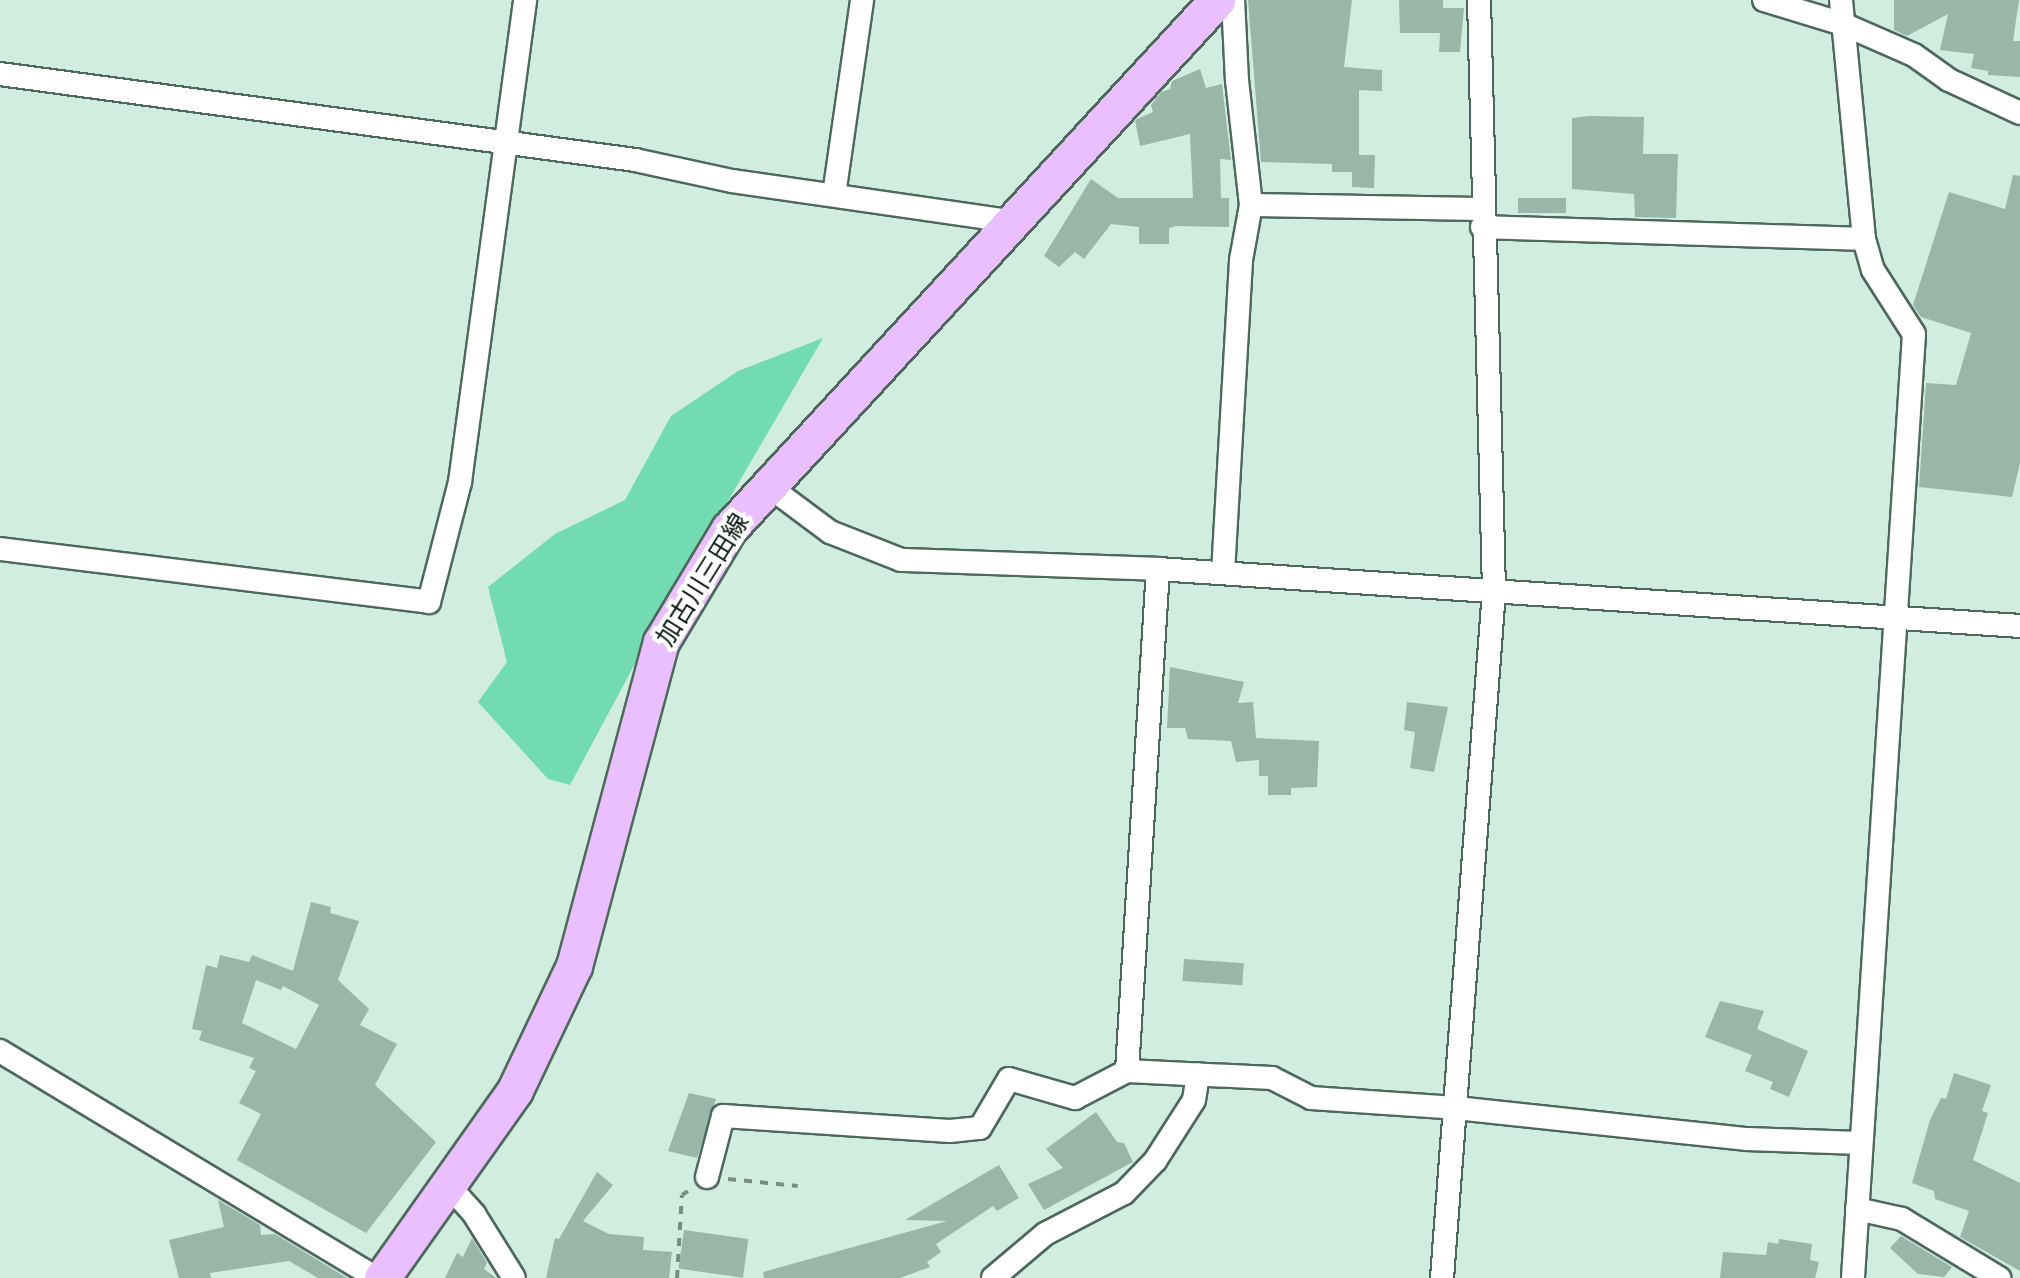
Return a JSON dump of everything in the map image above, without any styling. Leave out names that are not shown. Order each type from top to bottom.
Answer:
[{"type":"main road","name":"加古川三田線","points":[[379,1278],[515,1090],[574,966],[661,642],[729,529],[1008,221],[1216,0]]},
{"type":"street","points":[[0,549],[429,602],[460,482],[498,228],[504,144],[525,0]]},
{"type":"street","points":[[834,195],[862,0]]},
{"type":"street","points":[[1224,573],[1241,260],[1252,206],[1237,82],[1233,0]]},
{"type":"street","points":[[1442,1278],[1494,591],[1479,0]]},
{"type":"street","points":[[1764,0],[1843,24],[1914,56],[1949,80],[2020,113]]},
{"type":"street","points":[[1842,0],[1864,239],[1872,270],[1914,334],[1853,1278]]},
{"type":"street","points":[[0,74],[635,160],[1008,221]]},
{"type":"street","points":[[1252,206],[1864,239]]},
{"type":"street","points":[[766,485],[830,532],[900,560],[1158,569],[2020,626]]},
{"type":"street","points":[[1127,1072],[1158,569]]},
{"type":"street","points":[[0,1051],[379,1278]]},
{"type":"street","points":[[706,1176],[723,1116],[950,1131],[980,1128],[1009,1079],[1076,1098],[1127,1072],[1272,1078],[1311,1098],[1456,1108],[1747,1139],[1860,1144]]},
{"type":"street","points":[[993,1278],[1045,1234],[1124,1193],[1155,1161],[1194,1100],[1198,1074]]},
{"type":"street","points":[[449,1186],[474,1214],[514,1278]]},
{"type":"street","points":[[1857,1209],[1902,1218],[1999,1278]]},
{"type":"path","points":[[677,1278],[682,1196],[706,1176],[798,1186]]},
{"type":"shaded area","points":[[823,338],[654,628],[570,785],[548,779],[478,702],[507,662],[488,587],[555,534],[625,500],[671,416],[738,371]]},
{"type":"building","points":[[1248,0],[1352,0],[1344,67],[1382,70],[1382,91],[1359,90],[1359,155],[1375,155],[1374,188],[1352,187],[1352,172],[1332,172],[1332,164],[1261,162]]},
{"type":"building","points":[[1399,0],[1443,0],[1443,8],[1464,8],[1460,52],[1439,52],[1440,33],[1400,33]]},
{"type":"building","points":[[1894,0],[2019,0],[2013,41],[2020,41],[2020,77],[1988,75],[1988,71],[1971,68],[1974,54],[1940,50],[1948,14],[1907,36],[1894,30]]},
{"type":"building","points":[[1200,69],[1206,88],[1222,84],[1231,160],[1220,159],[1221,198],[1229,198],[1229,227],[1176,226],[1169,228],[1169,244],[1139,244],[1139,227],[1111,224],[1084,259],[1075,252],[1059,267],[1044,256],[1091,179],[1118,198],[1193,198],[1190,134],[1140,146],[1135,120],[1153,112],[1151,105],[1161,92],[1170,89],[1172,81]]},
{"type":"building","points":[[1644,117],[1643,154],[1678,154],[1676,218],[1635,217],[1634,194],[1572,189],[1572,118]]},
{"type":"building","points":[[2013,175],[2020,176],[2020,463],[2012,497],[1919,487],[1926,383],[1956,385],[1971,333],[1921,317],[1913,305],[1949,192],[2005,209]]},
{"type":"building","points":[[1518,198],[1566,198],[1566,213],[1518,213]]},
{"type":"building","points":[[1170,667],[1244,682],[1238,703],[1253,702],[1256,738],[1319,741],[1317,787],[1291,788],[1291,795],[1268,795],[1268,776],[1259,776],[1259,760],[1236,762],[1231,741],[1188,739],[1185,728],[1167,728]]},
{"type":"building","points":[[1407,702],[1448,707],[1434,772],[1410,768],[1415,732],[1404,730]]},
{"type":"building","points":[[311,902],[331,907],[330,913],[359,921],[338,980],[369,1009],[360,1025],[397,1044],[375,1085],[436,1142],[366,1233],[237,1160],[261,1114],[239,1103],[256,1071],[249,1068],[254,1058],[199,1040],[202,1031],[192,1029],[206,965],[217,968],[220,955],[249,962],[252,955],[293,971]],"holes":[[[256,980],[281,990],[283,986],[319,1005],[296,1049],[242,1023]]]},
{"type":"building","points":[[1184,959],[1244,963],[1242,985],[1182,981]]},
{"type":"building","points":[[1720,1001],[1764,1011],[1757,1029],[1808,1051],[1789,1097],[1770,1089],[1773,1082],[1745,1071],[1752,1055],[1705,1037]]},
{"type":"building","points":[[1954,1073],[1991,1085],[1982,1111],[1988,1113],[1973,1160],[2020,1183],[2020,1271],[1960,1237],[1969,1211],[1935,1199],[1934,1191],[1912,1183],[1930,1120],[1941,1098],[1946,1099]]},
{"type":"building","points":[[689,1093],[716,1099],[697,1158],[668,1151]]},
{"type":"building","points":[[1096,1112],[1117,1142],[1124,1143],[1133,1162],[1044,1210],[1028,1184],[1063,1168],[1046,1149]]},
{"type":"building","points":[[999,1165],[1019,1198],[997,1211],[993,1206],[936,1244],[941,1252],[927,1262],[930,1267],[900,1278],[764,1278],[763,1272],[947,1221],[905,1220]]},
{"type":"building","points":[[597,1172],[613,1185],[583,1221],[609,1234],[644,1237],[643,1250],[672,1252],[669,1278],[546,1278],[555,1238],[559,1239]]},
{"type":"building","points":[[218,1200],[260,1225],[261,1235],[275,1234],[347,1278],[318,1278],[289,1261],[210,1273],[211,1278],[179,1278],[169,1240],[224,1227]]},
{"type":"building","points":[[684,1230],[748,1239],[743,1278],[679,1269]]},
{"type":"building","points":[[1901,1236],[1952,1267],[1944,1277],[1918,1274],[1890,1248]]},
{"type":"building","points":[[472,1238],[487,1263],[484,1269],[496,1278],[445,1278],[457,1253],[463,1257]]},
{"type":"building","points":[[1779,1239],[1812,1244],[1810,1260],[1819,1262],[1815,1278],[1720,1278],[1723,1252],[1766,1255],[1768,1242],[1778,1244]]}]
